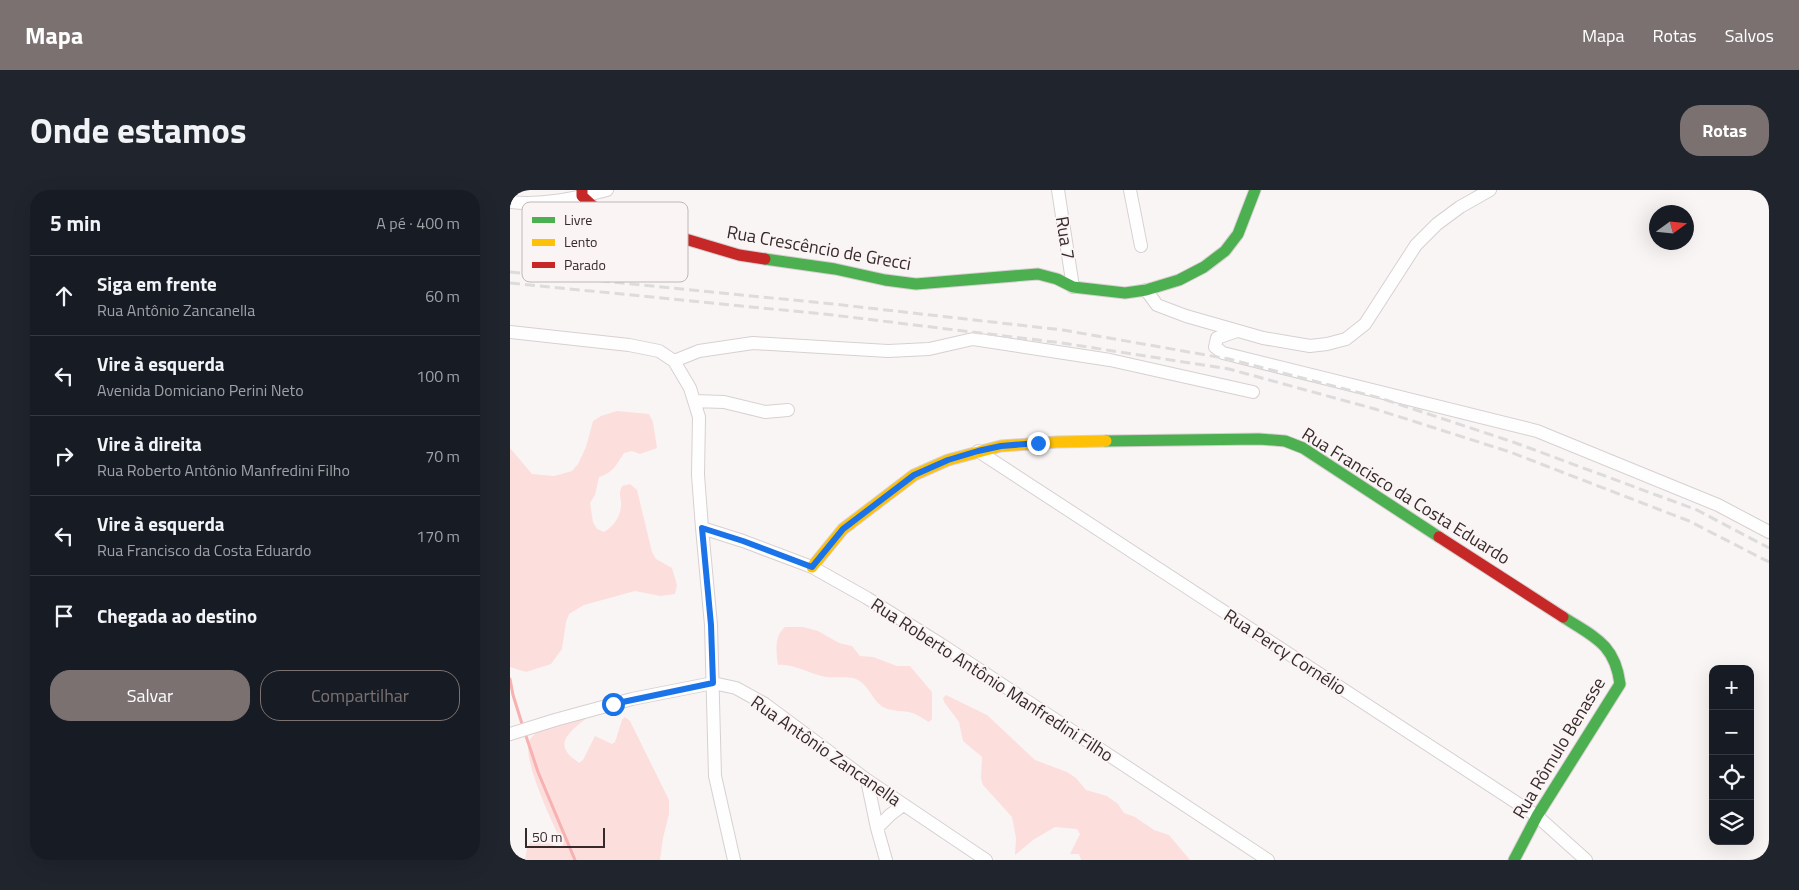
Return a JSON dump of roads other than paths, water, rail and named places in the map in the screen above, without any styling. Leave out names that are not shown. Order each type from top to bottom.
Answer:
[{"type":"street","points":[[545,202],[582,193],[607,190]]},
{"type":"street","name":"Rua 7","points":[[1058,190],[1073,287]]},
{"type":"street","points":[[1130,190],[1141,246]]},
{"type":"street","name":"Rua Crescêncio de Grecci","points":[[688,239],[739,254],[916,284],[1038,274],[1057,279],[1073,287],[1126,293],[1146,290],[1179,280],[1204,267],[1225,250],[1238,234],[1255,190]]},
{"type":"street","points":[[1146,290],[1157,305],[1186,316],[1263,338],[1310,346],[1346,339],[1365,324],[1416,245],[1437,224],[1460,207],[1490,190]]},
{"type":"street","points":[[1237,330],[1217,338],[1215,347],[1223,353],[1536,431],[1718,505],[1769,532]]},
{"type":"street","points":[[510,332],[561,336],[646,347],[659,351],[674,361],[690,388],[699,417],[698,475],[711,625],[715,776],[734,860]]},
{"type":"street","points":[[674,361],[699,351],[753,343],[888,352],[929,349],[973,339],[1110,360],[1253,392]]},
{"type":"street","points":[[694,401],[724,402],[765,412],[788,410]]},
{"type":"street","name":"Rua Francisco da Costa Eduardo","points":[[812,567],[843,529],[914,475],[948,460],[978,451],[1001,446],[1057,442],[1259,439],[1285,441],[1303,448],[1328,463],[1595,638],[1611,652]]},
{"type":"street","name":"Rua Percy Cornélio","points":[[978,451],[1537,816],[1586,860]]},
{"type":"street","name":"Rua Roberto Antônio Manfredini Filho","points":[[702,528],[812,567],[866,598],[1268,860]]},
{"type":"street","name":"Rua Rômulo Benasse","points":[[1514,860],[1537,816],[1620,684],[1618,666],[1611,652]]},
{"type":"street","name":"Rua Antônio Zancanella","points":[[510,734],[632,699],[713,683],[736,688],[764,704],[867,780],[986,860]]},
{"type":"street","points":[[867,780],[886,860]]},
{"type":"street","points":[[877,828],[890,814],[903,805]]},
{"type":"waterway","points":[[510,679],[523,727]]},
{"type":"waterway","points":[[525,733],[538,772],[575,860]]},
{"type":"railway","points":[[510,272],[522,273]]},
{"type":"railway","points":[[611,282],[833,304],[1063,330],[1229,359],[1380,398],[1513,442],[1697,510],[1769,548]]},
{"type":"railway","points":[[510,283],[833,315],[1062,343],[1229,369],[1375,409],[1510,452],[1689,521],[1769,562]]}]
